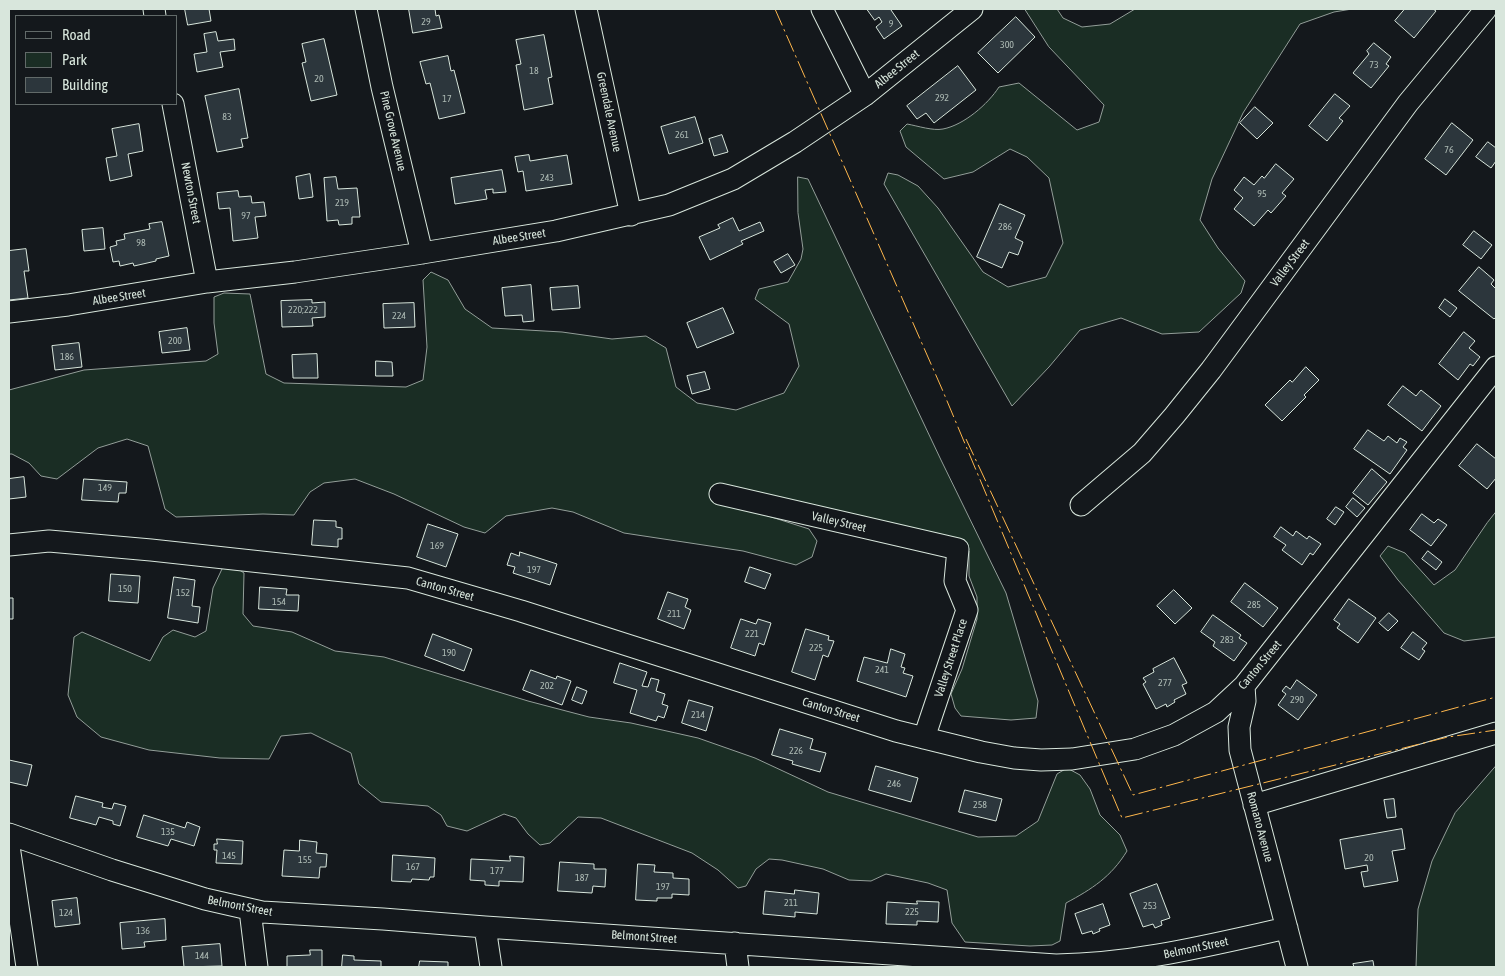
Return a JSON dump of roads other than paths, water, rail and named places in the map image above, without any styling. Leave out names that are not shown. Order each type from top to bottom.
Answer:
[{"type":"street","name":"Pine Grove Avenue","points":[[366,9],[382,88],[422,253]]},
{"type":"street","name":"Greendale Avenue","points":[[586,9],[631,215]]},
{"type":"street","points":[[822,9],[865,95]]},
{"type":"street","name":"Albee Street","points":[[9,312],[68,305],[207,282],[295,272],[422,253],[556,231],[669,206],[733,178],[795,142],[865,95],[972,9]]},
{"type":"street","name":"Valley Street","points":[[1081,505],[1142,453],[1174,416],[1408,103],[1486,9]]},
{"type":"street","name":"Newton Street","points":[[173,105],[207,282]]},
{"type":"street","name":"Canton Street","points":[[9,544],[48,541],[151,550],[408,578],[521,611],[773,692],[924,738],[980,752],[1014,758],[1041,760],[1104,755],[1135,749],[1174,735],[1216,712],[1244,686],[1496,367]]},
{"type":"street","name":"Valley Street","points":[[720,494],[958,550]]},
{"type":"street","name":"Valley Street Place","points":[[924,738],[967,610],[955,581],[958,550]]},
{"type":"street","name":"Romano Avenue","points":[[1244,686],[1245,700],[1239,727],[1240,750],[1297,967]]},
{"type":"street","points":[[1254,805],[1496,733]]},
{"type":"street","name":"Belmont Street","points":[[9,834],[158,885],[205,899],[262,912],[735,943],[948,962],[1056,965],[1148,958],[1287,928]]},
{"type":"street","points":[[9,846],[27,967]]},
{"type":"street","points":[[250,910],[257,967]]},
{"type":"street","points":[[485,927],[491,967]]},
{"type":"street","points":[[735,943],[738,967]]}]
